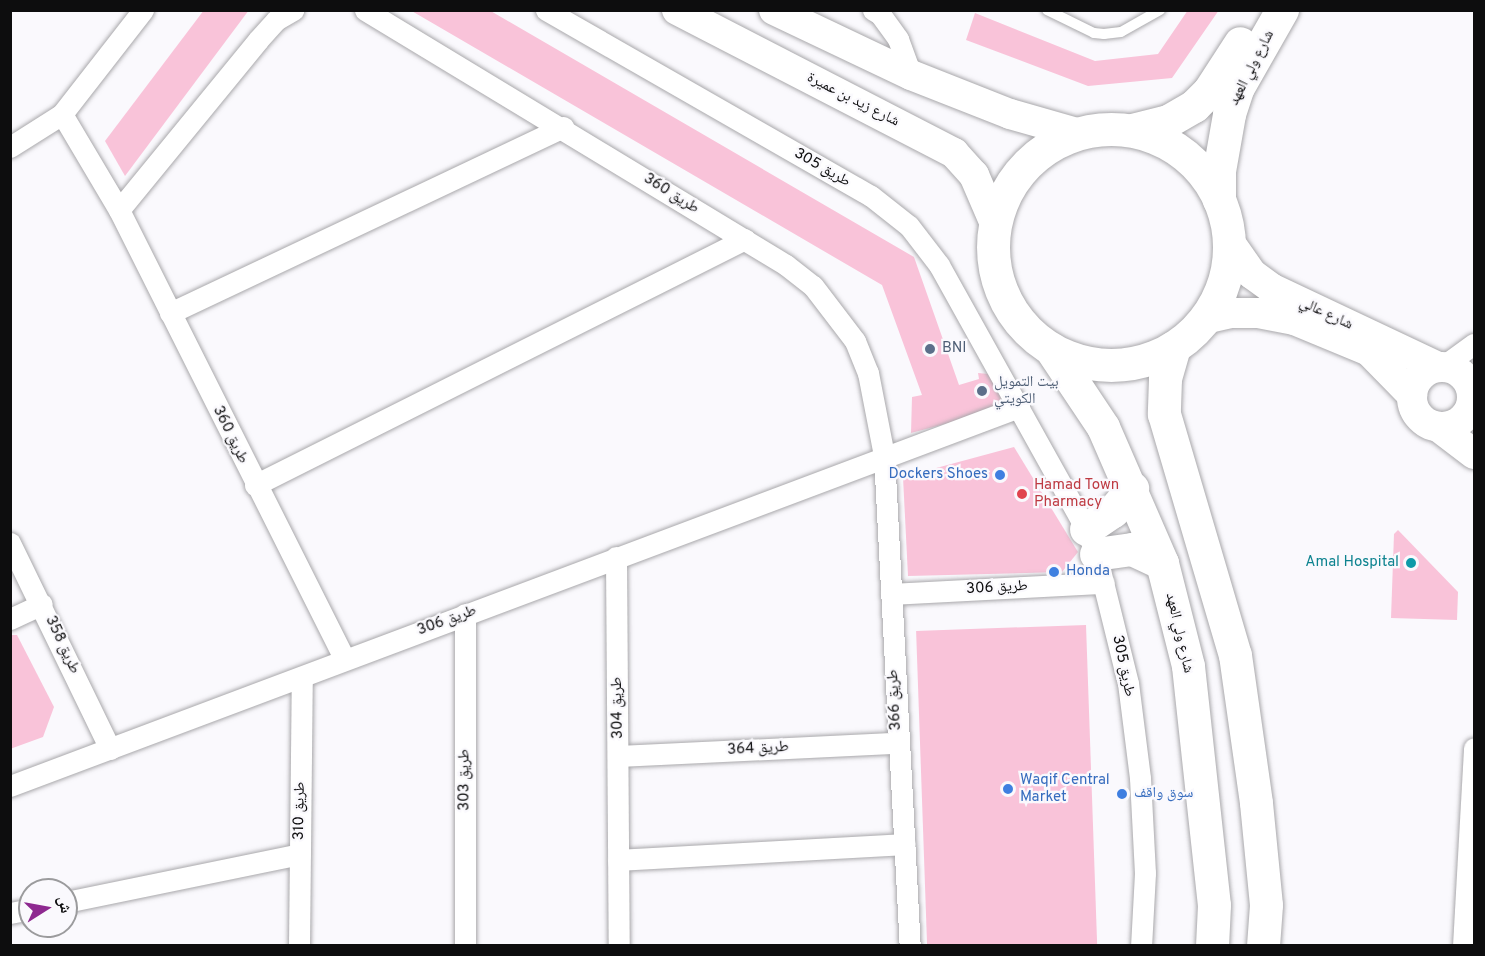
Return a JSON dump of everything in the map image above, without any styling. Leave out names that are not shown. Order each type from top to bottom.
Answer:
[{"type":"main road","name":"شارع ولي العهد","points":[[1132,130],[1168,121],[1194,106],[1209,91],[1260,10]]},
{"type":"main road","name":"شارع ولي العهد","points":[[1219,200],[1219,171],[1228,114],[1238,87],[1282,10]]},
{"type":"main road","points":[[1102,128],[1132,130],[1177,149],[1202,171],[1219,200],[1229,241],[1224,282],[1205,319],[1174,347],[1145,360],[1113,365],[1081,361],[1051,349],[1023,326],[1003,295],[994,260],[995,224],[1005,194],[1023,167],[1048,146],[1077,133],[1102,128]]},
{"type":"main road","points":[[1174,347],[1165,379],[1164,414],[1235,655],[1260,837],[1266,905],[1263,945]]},
{"type":"main road","name":"شارع ولي العهد","points":[[1051,349],[1103,427],[1132,488],[1162,563],[1188,666],[1214,904],[1212,945]]},
{"type":"main road","points":[[1095,555],[1113,511],[1132,488]]},
{"type":"main road","points":[[1095,555],[1132,549],[1162,563]]},
{"type":"street","points":[[10,147],[62,114],[143,10]]},
{"type":"street","points":[[119,210],[258,40],[276,20],[292,10]]},
{"type":"street","name":"طريق 360","points":[[365,10],[563,127],[745,239],[813,286],[848,332],[868,373],[884,455]]},
{"type":"street","name":"طريق 305","points":[[546,10],[891,210],[925,244],[1019,407],[1095,555],[1128,683],[1140,778],[1145,873],[1141,945]]},
{"type":"street","name":"شارع زيد بن عميرة","points":[[677,10],[954,153],[974,175],[995,224]]},
{"type":"street","points":[[774,10],[911,75],[1010,114],[1077,133]]},
{"type":"street","points":[[880,12],[898,39],[911,75]]},
{"type":"street","name":"طريق 360","points":[[62,114],[119,210],[255,484],[345,658]]},
{"type":"street","points":[[170,313],[563,127]]},
{"type":"street","points":[[255,484],[745,239]]},
{"type":"street","name":"شارع عالي","points":[[1229,241],[1252,274],[1271,288],[1358,337],[1412,395]]},
{"type":"street","name":"شارع عالي","points":[[1205,319],[1230,313],[1258,313],[1294,320],[1358,337],[1440,367]]},
{"type":"street","points":[[1474,345],[1440,367],[1420,376],[1412,395],[1419,417],[1440,428],[1474,454]]},
{"type":"street","points":[[1440,367],[1460,373],[1473,390],[1467,415],[1459,422],[1440,428]]},
{"type":"street","points":[[884,455],[1019,407]]},
{"type":"street","name":"طريق 306","points":[[10,786],[884,455]]},
{"type":"street","name":"طريق 366","points":[[884,455],[897,743],[910,945]]},
{"type":"street","name":"طريق 358","points":[[10,543],[42,604],[110,749]]},
{"type":"street","name":"طريق 306","points":[[891,594],[1095,555]]},
{"type":"street","name":"طريق 304","points":[[616,557],[619,945]]},
{"type":"street","points":[[10,619],[42,604]]},
{"type":"street","name":"طريق 303","points":[[465,614],[465,945]]},
{"type":"street","name":"طريق 310","points":[[299,945],[302,677]]},
{"type":"street","name":"طريق 364","points":[[618,756],[897,743]]},
{"type":"street","points":[[1463,945],[1474,748]]},
{"type":"street","points":[[618,860],[905,844]]},
{"type":"street","points":[[78,900],[300,854]]},
{"type":"lane","points":[[1047,10],[1094,33],[1104,34],[1131,27],[1160,10]]},
{"type":"building","points":[[204,10],[249,10],[125,176],[105,141]]},
{"type":"building","points":[[410,10],[489,10],[914,257],[959,385],[979,379],[978,373],[989,374],[1001,394],[1000,402],[990,412],[911,433],[912,397],[922,395],[882,285]]},
{"type":"building","points":[[1188,10],[1219,10],[1172,78],[1088,86],[966,40],[975,13],[1095,61],[1158,54]]},
{"type":"building","points":[[1014,447],[1078,552],[1062,572],[908,576],[903,477]]},
{"type":"building","name":"Amal Hospital","points":[[1398,530],[1458,592],[1457,620],[1391,618],[1394,534]]},
{"type":"building","name":"Waqif Central Market","points":[[1086,625],[1097,946],[927,946],[916,631]]},
{"type":"building","points":[[10,635],[17,635],[54,707],[43,737],[10,749]]},
{"type":"place","name":"BNI","points":[[930,349]]},
{"type":"place","name":"بيت التمويل الكويتي","points":[[982,391]]},
{"type":"place","name":"Dockers Shoes","points":[[1000,475]]},
{"type":"place","name":"Hamad Town Pharmacy","points":[[1022,494]]},
{"type":"place","name":"Amal Hospital","points":[[1411,563]]},
{"type":"place","name":"Honda","points":[[1054,572]]},
{"type":"place","name":"Waqif Central Market","points":[[1008,789]]},
{"type":"place","name":"سوق واقف","points":[[1122,794]]}]
